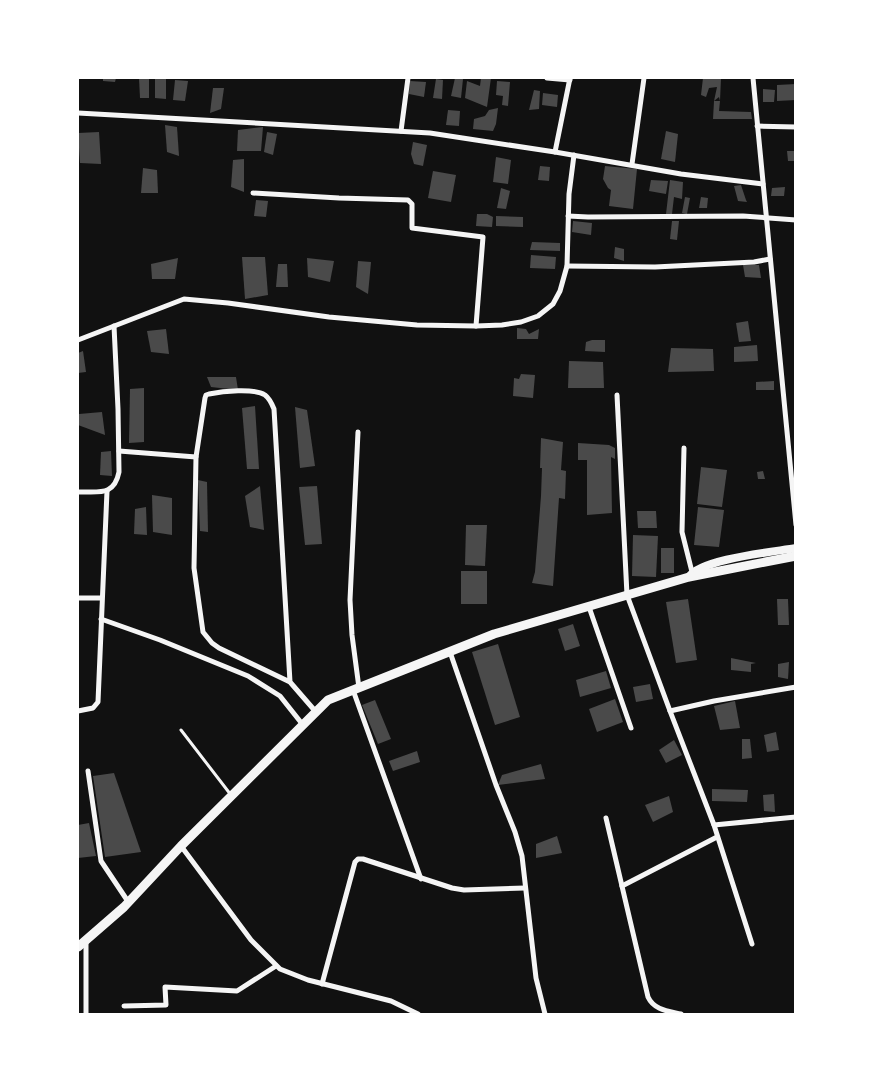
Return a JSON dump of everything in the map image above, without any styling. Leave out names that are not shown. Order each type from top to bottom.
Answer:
[{"type":"main road","points":[[78,947],[129,902],[181,846],[328,700],[494,634],[589,607],[690,574],[796,556]]},
{"type":"street","points":[[401,131],[408,78]]},
{"type":"street","points":[[547,78],[570,79],[555,152]]},
{"type":"street","points":[[632,164],[644,78]]},
{"type":"street","points":[[753,78],[796,525]]},
{"type":"street","points":[[78,113],[401,131],[452,136],[632,164],[680,174],[763,184]]},
{"type":"street","points":[[757,126],[796,127]]},
{"type":"street","points":[[78,340],[184,299],[374,322],[417,325],[502,325],[538,316],[553,304],[560,291],[566,266],[569,194],[574,155]]},
{"type":"street","points":[[253,193],[408,200],[412,204],[412,228],[483,237],[476,326]]},
{"type":"street","points":[[568,216],[743,216],[796,220]]},
{"type":"street","points":[[566,266],[655,266],[754,262],[770,259]]},
{"type":"street","points":[[78,492],[107,491],[114,486],[119,472],[114,326]]},
{"type":"street","points":[[290,682],[274,409],[267,396],[251,391],[213,393],[206,395],[196,457],[194,568],[204,632],[212,643],[219,648],[290,682],[316,712]]},
{"type":"street","points":[[617,395],[627,595],[714,825],[752,944]]},
{"type":"street","points":[[358,432],[350,600],[356,689],[421,879]]},
{"type":"street","points":[[684,448],[682,532],[690,574],[708,565],[723,561],[796,548]]},
{"type":"street","points":[[119,451],[196,457]]},
{"type":"street","points":[[78,711],[93,708],[98,702],[107,491]]},
{"type":"street","points":[[78,598],[101,598]]},
{"type":"street","points":[[589,607],[631,728]]},
{"type":"street","points":[[101,619],[160,640],[248,676],[280,696],[303,725]]},
{"type":"street","points":[[450,652],[522,856],[536,978],[545,1014]]},
{"type":"street","points":[[670,711],[714,701],[796,687]]},
{"type":"street","points":[[88,771],[101,861],[129,902]]},
{"type":"street","points":[[714,825],[796,817]]},
{"type":"street","points":[[606,818],[648,997],[652,1004],[660,1009],[681,1014]]},
{"type":"street","points":[[622,886],[717,837]]},
{"type":"street","points":[[181,846],[251,940],[280,969],[322,984],[392,1000],[418,1014]]},
{"type":"street","points":[[322,984],[355,862],[358,859],[452,888],[464,890],[525,888]]},
{"type":"street","points":[[86,940],[86,1014]]},
{"type":"street","points":[[124,1006],[166,1005],[165,987],[237,991],[276,966]]},
{"type":"lane","points":[[181,730],[232,796]]},
{"type":"building","points":[[103,78],[116,78],[115,82],[103,81]]},
{"type":"building","points":[[139,78],[149,78],[149,98],[140,98]]},
{"type":"building","points":[[455,78],[463,79],[461,98],[451,96]]},
{"type":"building","points":[[481,78],[491,78],[487,107],[465,98],[467,81],[480,86]]},
{"type":"building","points":[[703,78],[721,78],[720,101],[719,97],[714,101],[717,87],[709,88],[706,97],[701,95]]},
{"type":"building","points":[[155,79],[166,79],[166,99],[155,98]]},
{"type":"building","points":[[436,79],[443,80],[442,99],[433,98]]},
{"type":"building","points":[[175,80],[188,81],[185,101],[173,100]]},
{"type":"building","points":[[410,81],[426,82],[424,97],[409,94]]},
{"type":"building","points":[[497,81],[510,82],[508,106],[502,105],[503,96],[496,95]]},
{"type":"building","points":[[796,84],[796,100],[777,101],[777,85]]},
{"type":"building","points":[[213,88],[224,88],[221,109],[210,113]]},
{"type":"building","points":[[763,89],[775,90],[774,102],[763,102]]},
{"type":"building","points":[[534,90],[540,91],[539,109],[529,110]]},
{"type":"building","points":[[543,93],[558,95],[557,107],[542,105]]},
{"type":"building","points":[[714,101],[720,101],[719,111],[751,112],[752,119],[713,119]]},
{"type":"building","points":[[498,108],[493,131],[473,129],[474,119],[485,116],[489,110]]},
{"type":"building","points":[[448,110],[460,111],[459,126],[446,125]]},
{"type":"building","points":[[165,125],[177,127],[179,156],[167,152]]},
{"type":"building","points":[[263,127],[261,151],[237,151],[238,130]]},
{"type":"building","points":[[666,131],[678,134],[675,162],[661,159]]},
{"type":"building","points":[[99,132],[101,164],[80,163],[78,133]]},
{"type":"building","points":[[267,132],[277,134],[273,155],[264,152]]},
{"type":"building","points":[[413,142],[427,145],[423,166],[414,164],[411,154]]},
{"type":"building","points":[[787,151],[796,151],[796,161],[788,161]]},
{"type":"building","points":[[496,157],[511,160],[508,184],[493,182]]},
{"type":"building","points":[[244,159],[244,192],[231,187],[233,160]]},
{"type":"building","points":[[540,166],[550,167],[549,181],[538,180]]},
{"type":"building","points":[[605,166],[637,169],[633,209],[609,206],[611,190],[603,179]]},
{"type":"building","points":[[143,168],[157,170],[158,193],[141,193]]},
{"type":"building","points":[[433,171],[456,175],[451,202],[428,198]]},
{"type":"building","points":[[651,180],[668,181],[666,194],[649,191]]},
{"type":"building","points":[[670,180],[683,182],[682,199],[674,197],[672,214],[666,214]]},
{"type":"building","points":[[741,185],[747,202],[738,201],[734,186]]},
{"type":"building","points":[[785,187],[784,196],[771,196],[772,188]]},
{"type":"building","points":[[501,188],[510,191],[506,209],[497,208]]},
{"type":"building","points":[[685,197],[690,198],[687,214],[682,213]]},
{"type":"building","points":[[701,197],[708,198],[707,208],[699,208]]},
{"type":"building","points":[[256,200],[268,201],[266,217],[254,216]]},
{"type":"building","points":[[477,214],[487,214],[493,217],[492,227],[476,226]]},
{"type":"building","points":[[496,216],[523,217],[523,227],[496,226]]},
{"type":"building","points":[[573,221],[592,223],[591,235],[572,232]]},
{"type":"building","points":[[672,221],[679,221],[677,240],[670,239]]},
{"type":"building","points":[[532,242],[560,243],[560,251],[530,250]]},
{"type":"building","points":[[615,247],[624,249],[624,261],[614,258]]},
{"type":"building","points":[[531,255],[556,257],[555,269],[530,268]]},
{"type":"building","points":[[242,257],[265,257],[268,295],[245,299]]},
{"type":"building","points":[[178,258],[175,279],[152,279],[151,264]]},
{"type":"building","points":[[307,258],[334,261],[330,282],[308,277]]},
{"type":"building","points":[[358,261],[371,262],[368,294],[356,287]]},
{"type":"building","points":[[278,264],[287,264],[288,287],[276,287]]},
{"type":"building","points":[[743,265],[759,265],[761,278],[745,277]]},
{"type":"building","points":[[748,321],[751,341],[739,342],[736,323]]},
{"type":"building","points":[[517,328],[526,329],[529,334],[539,329],[538,339],[517,339]]},
{"type":"building","points":[[166,329],[169,354],[151,352],[147,331]]},
{"type":"building","points":[[605,340],[605,352],[585,351],[586,342]]},
{"type":"building","points":[[757,345],[758,361],[734,362],[734,347]]},
{"type":"building","points":[[671,348],[713,349],[714,371],[668,372]]},
{"type":"building","points":[[83,351],[86,372],[78,373],[78,353]]},
{"type":"building","points":[[569,361],[603,362],[604,388],[568,388]]},
{"type":"building","points":[[521,374],[535,375],[533,398],[513,396],[514,378],[519,379]]},
{"type":"building","points":[[207,377],[236,377],[238,390],[211,387]]},
{"type":"building","points":[[774,381],[774,390],[756,390],[756,382]]},
{"type":"building","points":[[144,388],[144,442],[129,443],[130,389]]},
{"type":"building","points":[[255,406],[259,469],[247,469],[242,408]]},
{"type":"building","points":[[295,407],[307,410],[315,466],[300,468]]},
{"type":"building","points":[[102,412],[105,435],[78,425],[79,414]]},
{"type":"building","points":[[541,438],[563,442],[561,470],[566,471],[565,499],[559,498],[553,586],[532,583],[535,572],[541,496]]},
{"type":"building","points":[[578,443],[609,445],[615,448],[615,459],[611,457],[612,513],[587,515],[587,460],[578,460]]},
{"type":"building","points":[[111,451],[112,476],[100,475],[101,452]]},
{"type":"building","points":[[701,467],[727,470],[722,507],[697,504]]},
{"type":"building","points":[[763,471],[765,479],[758,479],[757,472]]},
{"type":"building","points":[[198,480],[207,482],[208,532],[200,531]]},
{"type":"building","points":[[260,486],[264,530],[250,527],[245,496]]},
{"type":"building","points":[[317,486],[322,544],[305,545],[299,487]]},
{"type":"building","points":[[152,495],[172,498],[172,535],[153,532]]},
{"type":"building","points":[[146,507],[147,535],[134,534],[135,509]]},
{"type":"building","points":[[698,507],[724,510],[719,547],[694,545]]},
{"type":"building","points":[[637,511],[656,511],[657,528],[638,528]]},
{"type":"building","points":[[466,525],[487,525],[485,566],[465,565]]},
{"type":"building","points":[[633,535],[658,536],[656,577],[632,576]]},
{"type":"building","points":[[661,548],[674,548],[674,573],[661,573]]},
{"type":"building","points":[[461,571],[487,571],[487,604],[461,604]]},
{"type":"building","points":[[688,599],[697,660],[676,663],[666,602]]},
{"type":"building","points":[[777,599],[788,599],[789,625],[778,625]]},
{"type":"building","points":[[573,624],[580,646],[565,651],[558,629]]},
{"type":"building","points":[[498,644],[520,717],[495,725],[472,652]]},
{"type":"building","points":[[731,658],[756,663],[751,664],[751,672],[731,670]]},
{"type":"building","points":[[789,662],[788,679],[778,677],[778,664]]},
{"type":"building","points":[[606,671],[611,688],[580,697],[576,680]]},
{"type":"building","points":[[650,684],[653,699],[636,702],[633,687]]},
{"type":"building","points":[[615,699],[623,722],[597,732],[589,709]]},
{"type":"building","points":[[375,700],[391,739],[378,744],[362,705]]},
{"type":"building","points":[[735,701],[740,728],[720,730],[714,706]]},
{"type":"building","points":[[776,732],[779,750],[767,752],[764,735]]},
{"type":"building","points":[[742,739],[750,739],[752,758],[742,759]]},
{"type":"building","points":[[674,740],[682,755],[666,763],[659,750]]},
{"type":"building","points":[[417,751],[420,762],[393,771],[389,761]]},
{"type":"building","points":[[541,764],[545,779],[498,785],[502,775]]},
{"type":"building","points":[[114,773],[141,852],[105,857],[93,776]]},
{"type":"building","points":[[712,789],[748,790],[747,802],[712,801]]},
{"type":"building","points":[[774,794],[775,812],[764,811],[763,795]]},
{"type":"building","points":[[669,796],[673,812],[653,822],[645,805]]},
{"type":"building","points":[[89,823],[96,856],[78,858],[78,825]]},
{"type":"building","points":[[557,836],[562,853],[536,858],[536,844]]}]
